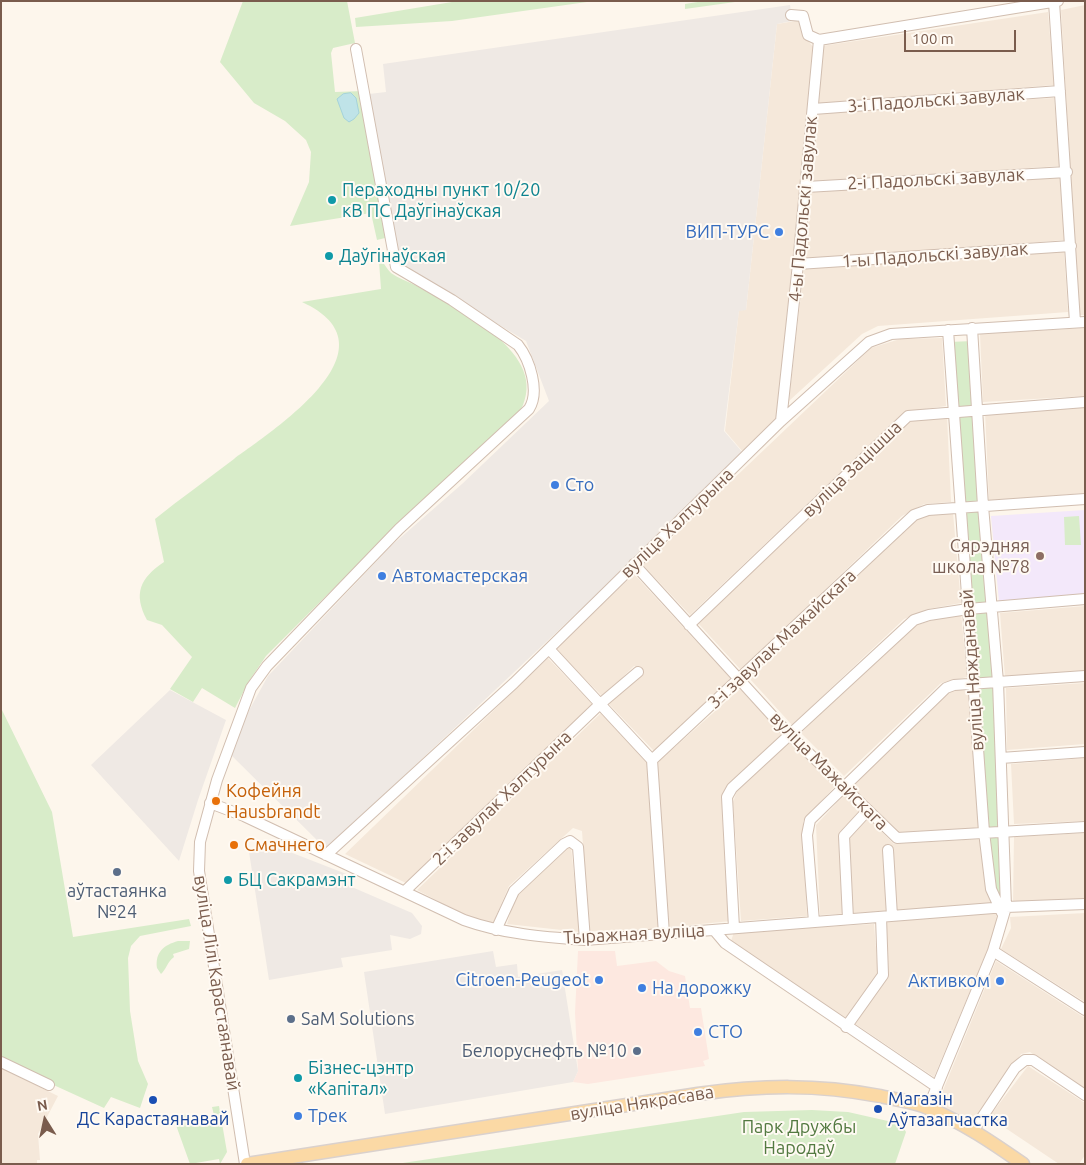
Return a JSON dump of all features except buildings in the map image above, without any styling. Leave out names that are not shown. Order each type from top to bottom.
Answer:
[{"type":"main road","name":"вуліца Някрасава","points":[[246,1164],[698,1094],[762,1087],[802,1086],[842,1089],[928,1108],[973,1130],[1023,1164]]},
{"type":"street","points":[[791,15],[803,16],[808,34],[818,40],[1056,2],[1071,246],[1080,322]]},
{"type":"street","name":"4-ы Падольскі завулак","points":[[781,421],[806,187],[818,40]]},
{"type":"street","name":"вуліца Лілі Карастаянавай","points":[[246,1164],[200,883],[200,842],[210,803],[251,688],[267,666],[392,536],[497,441],[532,404],[531,367],[526,355],[518,345],[452,300],[396,267],[356,50]]},
{"type":"street","name":"3-і Падольскі завулак","points":[[813,109],[1060,91]]},
{"type":"street","name":"2-і Падольскі завулак","points":[[806,187],[1067,172]]},
{"type":"street","name":"1-ы Падольскі завулак","points":[[798,264],[1071,246]]},
{"type":"street","name":"вуліца Халтурына","points":[[326,855],[549,649],[781,421],[869,342],[891,334],[1080,322]]},
{"type":"street","name":"вуліца Няжданавай","points":[[928,1108],[993,951],[1003,910],[1004,831],[998,682],[983,506],[972,328]]},
{"type":"street","name":"вуліца Няжданавай","points":[[948,330],[959,508],[984,832],[991,889],[1003,910]]},
{"type":"street","name":"вуліца Зацішша","points":[[690,625],[908,416],[977,409],[1085,402]]},
{"type":"street","name":"3-і завулак Мажайскага","points":[[652,760],[914,515],[923,510],[1085,500]]},
{"type":"street","name":"вуліца Мажайскага","points":[[634,564],[789,734],[897,838],[1085,827]]},
{"type":"street","points":[[734,928],[727,797],[732,788],[789,734],[908,624],[921,617],[968,609],[1085,599]]},
{"type":"street","points":[[549,649],[652,760],[664,934]]},
{"type":"street","name":"2-і завулак Халтурына","points":[[405,891],[600,705],[638,672]]},
{"type":"street","points":[[814,922],[808,828],[810,820],[946,688],[954,685],[1085,676]]},
{"type":"street","points":[[1001,758],[1085,752]]},
{"type":"street","name":"Тыражная вуліца","points":[[210,803],[244,816],[464,920],[496,930],[585,940],[880,916],[1085,904]]},
{"type":"street","points":[[848,919],[844,836],[868,810]]},
{"type":"street","points":[[496,930],[514,891],[564,844],[570,841],[578,847],[585,940]]},
{"type":"street","points":[[888,850],[892,916]]},
{"type":"street","points":[[846,1027],[883,975],[880,916]]},
{"type":"street","points":[[714,930],[725,943],[937,1087]]},
{"type":"street","points":[[993,951],[1085,1010]]},
{"type":"street","points":[[973,1130],[1014,1068],[1025,1060],[1032,1060],[1085,1095]]},
{"type":"street","points":[[1,1062],[49,1085]]},
{"type":"shaded area","points":[[790,5],[792,21],[777,24],[746,310],[739,311],[724,431],[743,453],[727,472],[326,849],[230,754],[241,725],[268,676],[391,546],[462,484],[549,401],[526,341],[399,265],[369,94],[386,92],[383,64]]},
{"type":"shaded area","points":[[1085,5],[1085,315],[1079,315],[1061,10]]},
{"type":"shaded area","points":[[1048,12],[1054,85],[816,104],[822,46]]},
{"type":"shaded area","points":[[801,20],[805,37],[814,48],[776,421],[743,452],[725,431],[739,310],[746,310],[777,24]]},
{"type":"shaded area","points":[[1054,98],[1060,166],[810,182],[816,111]]},
{"type":"shaded area","points":[[1061,176],[1064,240],[803,261],[809,190]]},
{"type":"shaded area","points":[[1064,250],[1068,312],[878,326],[862,334],[789,401],[804,267]]},
{"type":"shaded area","points":[[1085,328],[1085,396],[983,402],[980,334]]},
{"type":"shaded area","points":[[942,338],[946,406],[904,412],[690,615],[643,565],[871,348],[900,339]]},
{"type":"shaded area","points":[[1085,406],[1085,493],[989,501],[985,411]]},
{"type":"shaded area","points":[[947,416],[951,502],[924,504],[902,516],[741,670],[697,622],[911,419]]},
{"type":"shaded area","name":"Сярэдняя школа №78","points":[[1085,510],[1085,595],[999,602],[991,516]]},
{"type":"shaded area","points":[[953,513],[961,603],[928,609],[904,619],[792,725],[750,679],[920,516]]},
{"type":"shaded area","points":[[634,574],[731,679],[654,751],[608,703],[640,668],[634,666],[603,697],[555,649]]},
{"type":"shaded area","points":[[1085,606],[1085,671],[1005,677],[1000,613]]},
{"type":"shaded area","points":[[961,612],[967,677],[941,683],[844,776],[801,733],[910,627]]},
{"type":"shaded area","points":[[548,658],[593,705],[406,883],[345,854]]},
{"type":"shaded area","points":[[1085,683],[1085,744],[1007,750],[1006,688]]},
{"type":"shaded area","points":[[740,689],[783,735],[728,788],[732,921],[669,927],[657,763]]},
{"type":"shaded area","points":[[952,689],[968,691],[979,829],[896,835],[848,786]]},
{"type":"shaded area","points":[[170,690],[226,720],[179,861],[91,765]]},
{"type":"shaded area","points":[[601,713],[648,762],[660,929],[589,931],[582,831],[573,828],[509,886],[493,923],[466,916],[417,890]]},
{"type":"shaded area","points":[[790,742],[835,786],[803,821],[807,916],[741,921],[733,802],[737,791]]},
{"type":"shaded area","points":[[1085,758],[1085,821],[1014,824],[1011,764]]},
{"type":"shaded area","points":[[844,795],[894,844],[981,839],[993,905],[820,915],[816,825]]},
{"type":"shaded area","points":[[1085,833],[1085,899],[1013,904],[1014,837]]},
{"type":"shaded area","points":[[277,847],[349,875],[345,884],[412,913],[422,926],[421,934],[410,939],[390,935],[392,950],[341,958],[343,967],[269,980],[249,852]]},
{"type":"shaded area","points":[[571,847],[580,932],[507,924],[516,893],[563,848]]},
{"type":"shaded area","points":[[996,912],[998,925],[934,1077],[854,1023],[885,978],[885,922]]},
{"type":"shaded area","points":[[1085,913],[1085,1002],[1001,949],[1011,928],[1010,917]]},
{"type":"shaded area","points":[[874,924],[878,974],[846,1019],[731,941],[734,932]]},
{"type":"shaded area","points":[[493,951],[496,967],[517,964],[518,977],[562,970],[578,1071],[573,1082],[385,1114],[364,972]]},
{"type":"shaded area","points":[[578,951],[615,951],[617,966],[656,961],[669,971],[685,976],[690,1008],[701,1008],[709,1059],[703,1061],[705,1066],[588,1084],[573,1082],[578,1071],[575,1013]]},
{"type":"shaded area","points":[[996,961],[1085,1018],[1085,1090],[1030,1052],[1021,1054],[971,1123],[937,1105]]},
{"type":"shaded area","points":[[1028,1066],[1085,1103],[1085,1155],[1079,1164],[1059,1164],[989,1117]]},
{"type":"shaded area","points":[[1,1068],[58,1096],[38,1134],[40,1160],[37,1160],[37,1164],[1,1164]]},
{"type":"green space","points":[[243,1],[347,1],[355,43],[333,48],[331,53],[335,92],[363,91],[385,238],[377,240],[371,213],[290,226],[309,182],[311,152],[306,140],[285,121],[254,103],[220,62]]},
{"type":"green space","points":[[458,1],[594,1],[452,21],[356,27],[355,18]]},
{"type":"green space","points":[[704,1],[742,1],[685,9],[685,4]]},
{"type":"green space","points":[[379,261],[382,261],[394,275],[472,318],[492,332],[509,348],[521,366],[527,385],[523,405],[507,426],[371,551],[266,656],[249,681],[235,708],[202,688],[193,702],[170,689],[192,657],[162,625],[147,620],[140,602],[141,587],[144,581],[149,574],[164,562],[155,519],[277,427],[301,407],[321,385],[335,363],[339,341],[329,320],[302,302],[381,289]]},
{"type":"green space","points":[[973,341],[1006,904],[993,896],[949,342]]},
{"type":"green space","points":[[1079,516],[1081,545],[1065,545],[1064,517]]},
{"type":"green space","points":[[1,708],[52,812],[73,937],[189,919],[191,926],[140,936],[131,946],[128,958],[130,1011],[138,1061],[148,1084],[140,1108],[111,1097],[104,1108],[1,1061]]},
{"type":"green space","points":[[178,941],[190,941],[189,949],[173,954],[174,957],[161,974],[157,968],[159,953],[165,947]]},
{"type":"green space","points":[[219,1106],[227,1152],[220,1164],[219,1159],[190,1164],[172,1114],[195,1115],[196,1118],[214,1115],[212,1107]]},
{"type":"green space","name":"Парк Дружбы Народаў","points":[[812,1110],[848,1112],[901,1124],[906,1132],[895,1164],[396,1164],[744,1112]]},
{"type":"water","points":[[351,93],[356,98],[359,113],[349,122],[344,118],[337,99],[343,94]]},
{"type":"place","name":"Пераходны пункт 10/20 кВ ПС Даўгінаўская","points":[[332,200]]},
{"type":"place","name":"ВИП-ТУРС","points":[[779,232]]},
{"type":"place","name":"Даўгінаўская","points":[[329,256]]},
{"type":"place","name":"Сто","points":[[555,485]]},
{"type":"place","name":"Сярэдняя школа №78","points":[[1040,556]]},
{"type":"place","name":"Автомастерская","points":[[382,576]]},
{"type":"place","name":"Кофейня Hausbrandt","points":[[216,801]]},
{"type":"place","name":"Смачнего","points":[[234,845]]},
{"type":"place","name":"аўтастаянка №24","points":[[117,872]]},
{"type":"place","name":"БЦ Сакрамэнт","points":[[228,880]]},
{"type":"place","name":"Citroen-Peugeot","points":[[599,980]]},
{"type":"place","name":"Активком","points":[[1000,981]]},
{"type":"place","name":"На дорожку","points":[[642,988]]},
{"type":"place","name":"SaM Solutions","points":[[291,1019]]},
{"type":"place","name":"СТО","points":[[698,1032]]},
{"type":"place","name":"Белоруснефть №10","points":[[637,1051]]},
{"type":"place","name":"Бізнес-цэнтр «Капітал»","points":[[298,1078]]},
{"type":"place","name":"ДС Карастаянавай","points":[[153,1100]]},
{"type":"place","name":"Магазін Аўтазапчастка","points":[[878,1109]]},
{"type":"place","name":"Трек","points":[[298,1116]]}]
